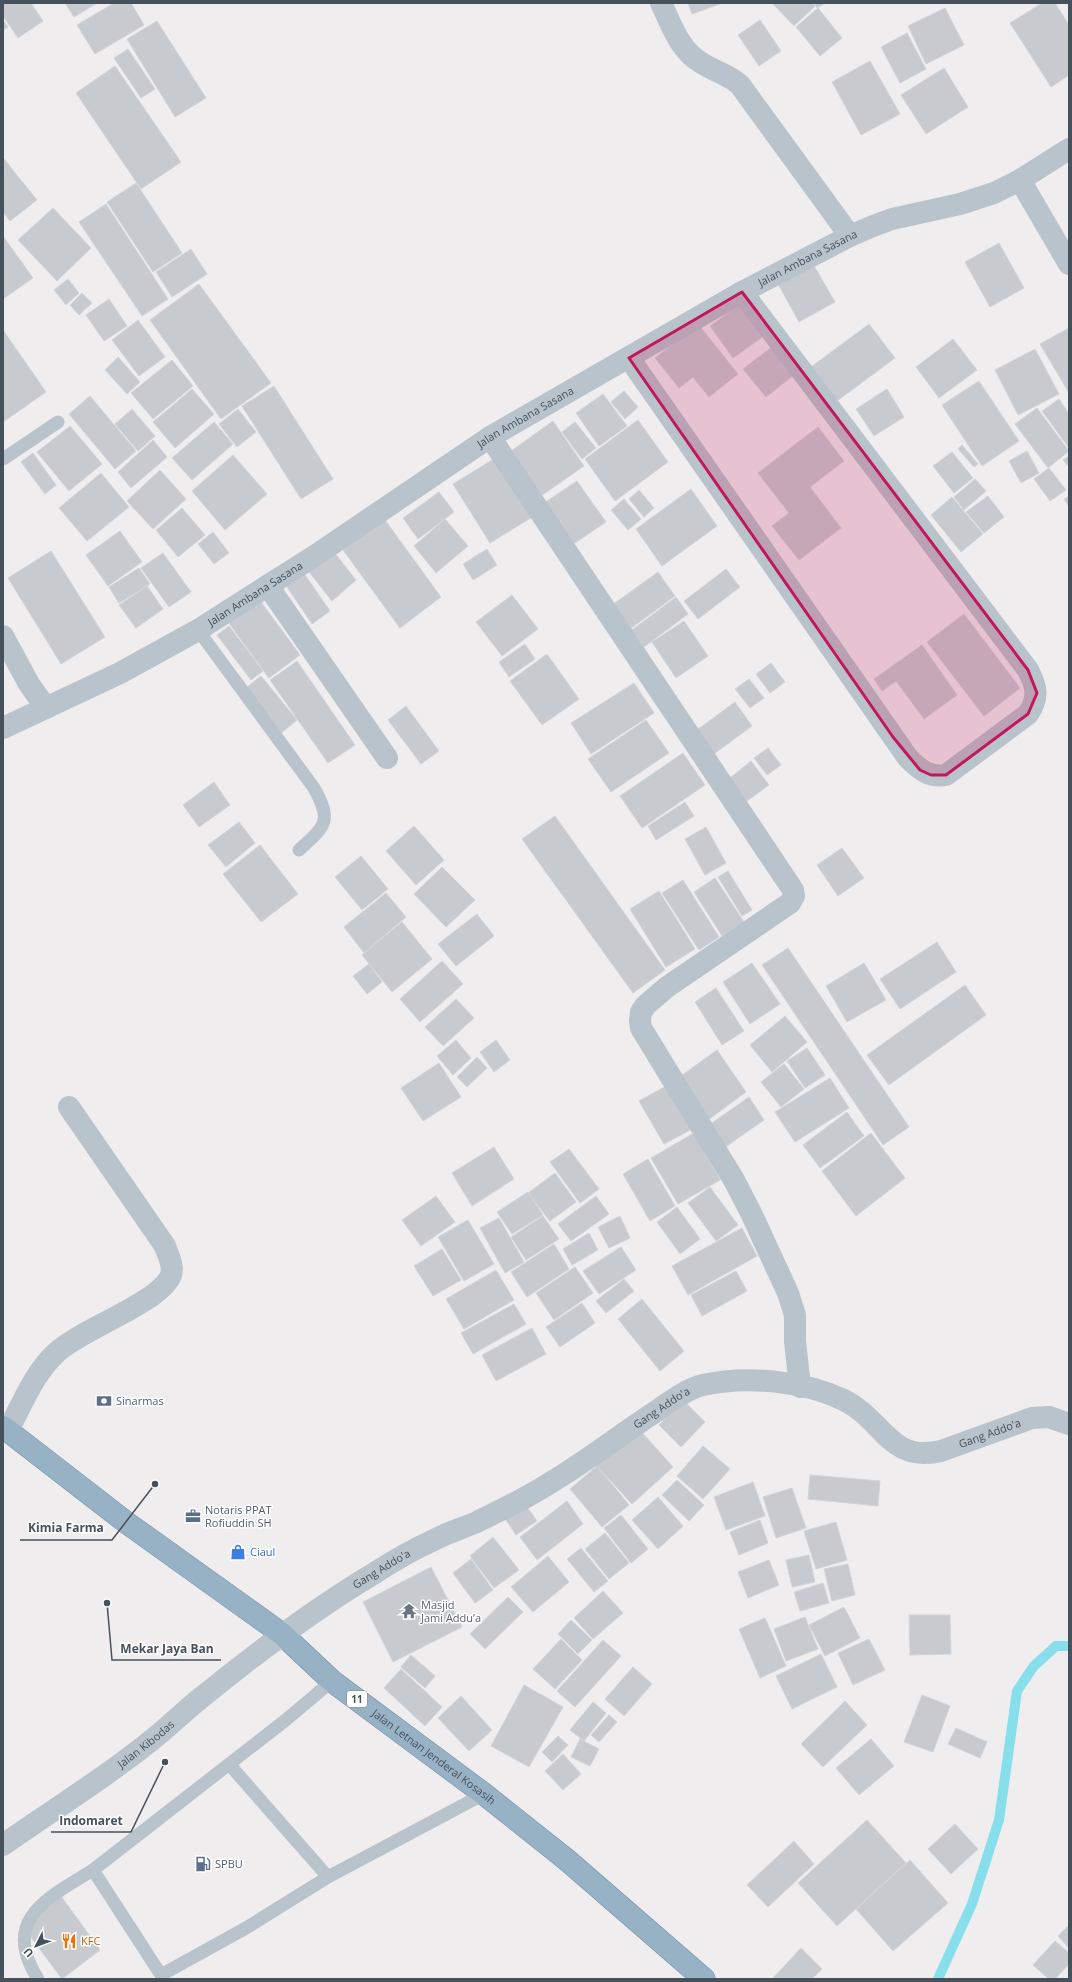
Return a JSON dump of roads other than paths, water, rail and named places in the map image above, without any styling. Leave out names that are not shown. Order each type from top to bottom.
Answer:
[{"type":"highway","name":"Jalan Letnan Jenderal Kosasih","points":[[5,1429],[127,1523],[282,1634],[332,1681],[484,1794],[567,1860],[704,1979]]},
{"type":"street","points":[[661,3],[682,45],[701,63],[731,78],[740,85],[850,236]]},
{"type":"street","name":"Jalan Ambana Sasana","points":[[3,728],[120,673],[198,630],[316,555],[490,437],[742,292],[850,236],[892,219],[960,204],[994,193],[1020,180],[1069,149]]},
{"type":"street","points":[[1020,180],[1069,264]]},
{"type":"street","points":[[629,358],[908,758],[920,770],[931,775],[946,775],[1028,714],[1036,700],[1037,693],[1035,683],[1028,670],[742,292]]},
{"type":"street","points":[[490,437],[793,890],[794,896],[790,903],[667,987],[646,1005],[641,1012],[640,1021],[641,1028],[734,1180],[788,1293],[795,1315],[795,1341],[800,1387]]},
{"type":"street","points":[[268,586],[388,758]]},
{"type":"street","points":[[3,636],[29,684],[46,708]]},
{"type":"street","points":[[5,1429],[41,1370],[56,1353],[77,1337],[146,1300],[158,1291],[171,1276],[172,1266],[165,1246],[69,1107]]},
{"type":"street","name":"Gang Addo'a","points":[[282,1634],[373,1574],[436,1538],[475,1522],[540,1490],[586,1461],[633,1426],[678,1396],[699,1386],[740,1380],[768,1381],[826,1393],[859,1408],[873,1420],[893,1442],[902,1449],[915,1454],[928,1454],[941,1451],[1032,1418],[1049,1417],[1069,1424]]},
{"type":"street","name":"Jalan Kibodas","points":[[3,1845],[148,1743],[204,1694],[282,1634]]},
{"type":"lane","points":[[3,459],[58,422]]},
{"type":"lane","points":[[198,630],[314,788],[324,807],[325,819],[322,829],[299,850]]},
{"type":"lane","points":[[38,1979],[22,1954],[19,1942],[20,1927],[35,1906],[93,1870],[229,1764],[332,1681]]},
{"type":"lane","points":[[229,1764],[328,1877]]},
{"type":"lane","points":[[93,1870],[157,1977],[246,1928],[328,1877],[484,1794]]},
{"type":"waterway","points":[[938,1979],[972,1904],[999,1820],[1017,1691],[1034,1666],[1056,1646],[1069,1646]]},
{"type":"place","name":"Sinarmas","points":[[104,1401]]},
{"type":"place","name":"Kimia Farma","points":[[155,1484]]},
{"type":"place","name":"Notaris PPAT Rofiuddin SH","points":[[193,1516]]},
{"type":"place","name":"Ciaul","points":[[238,1552]]},
{"type":"place","name":"Mekar Jaya Ban","points":[[107,1603]]},
{"type":"place","name":"Masjid Jami Addu’a","points":[[409,1611]]},
{"type":"place","name":"Indomaret","points":[[165,1762]]},
{"type":"place","name":"SPBU","points":[[203,1864]]},
{"type":"place","name":"KFC","points":[[69,1941]]}]
